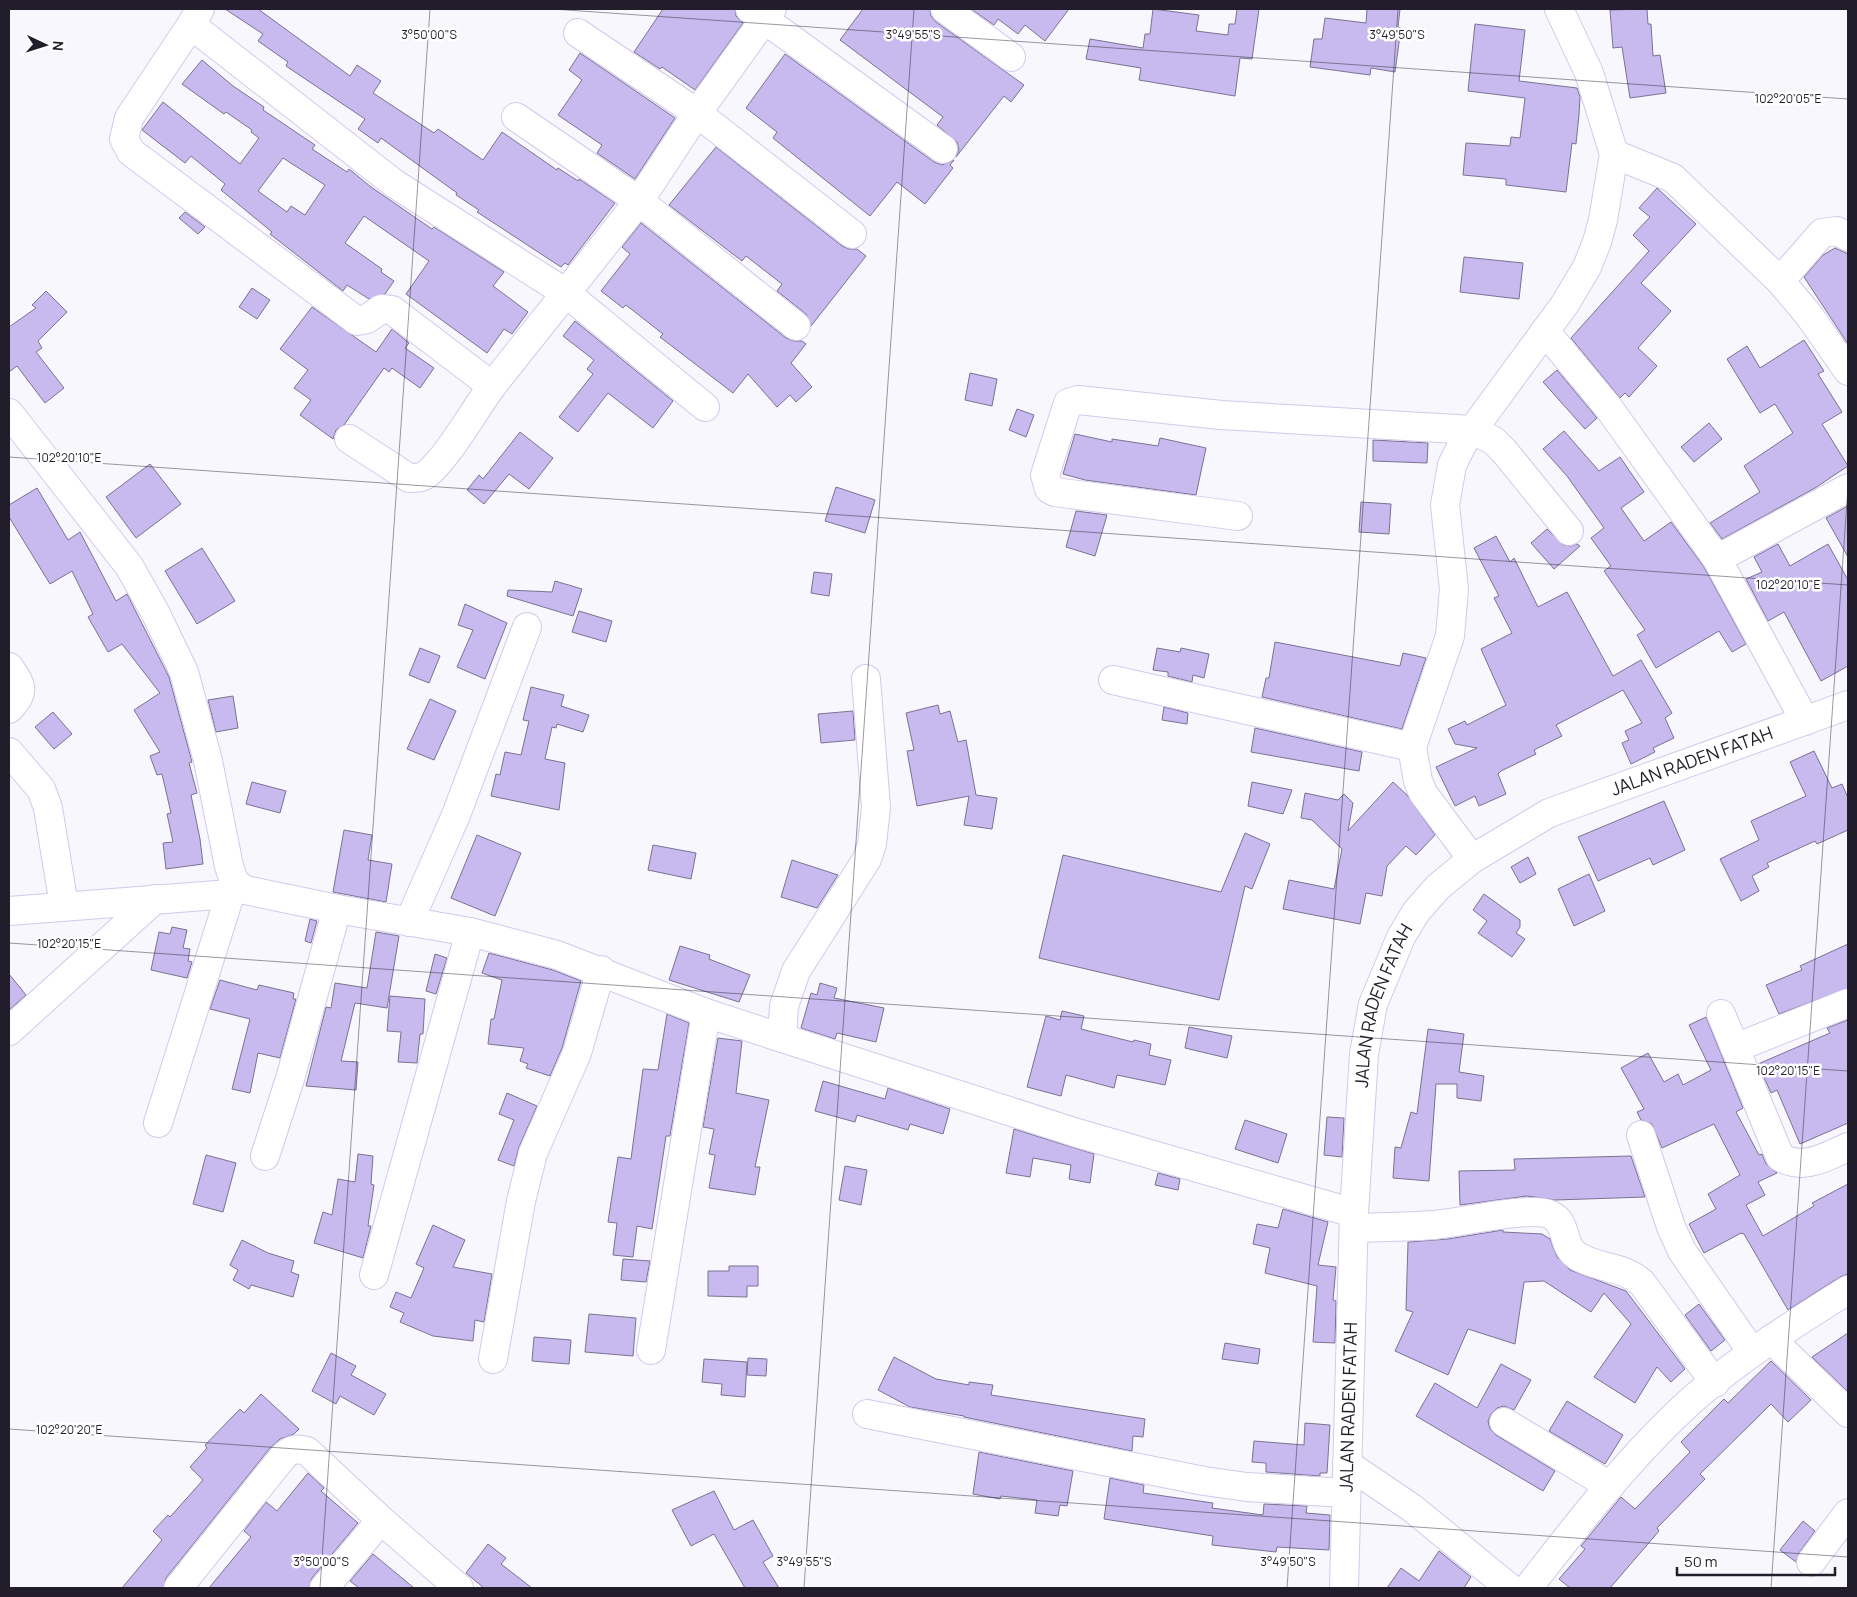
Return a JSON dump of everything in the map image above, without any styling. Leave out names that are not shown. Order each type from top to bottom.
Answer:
[{"type":"main road","points":[[945,9],[1011,57]]},
{"type":"main road","points":[[1472,859],[1423,793],[1418,781],[1412,747],[1450,636],[1454,589],[1445,505],[1452,465],[1463,443],[1565,304],[1587,267],[1597,242],[1614,154],[1589,73],[1559,9]]},
{"type":"main road","points":[[349,439],[408,478],[418,478],[426,475],[441,458],[492,386],[639,201],[762,12],[943,149]]},
{"type":"main road","points":[[492,386],[392,310],[381,308],[367,319],[357,321],[131,152],[124,139],[129,118],[196,17],[395,184],[566,293],[706,407]]},
{"type":"main road","points":[[578,33],[697,113],[852,234]]},
{"type":"main road","points":[[516,117],[639,201],[796,326]]},
{"type":"main road","points":[[1614,154],[1672,178],[1780,281],[1808,314],[1848,371]]},
{"type":"main road","points":[[1780,281],[1822,233],[1837,231],[1848,237]]},
{"type":"main road","points":[[1545,331],[1614,414],[1717,559],[1805,721]]},
{"type":"main road","points":[[1238,516],[1055,492],[1049,489],[1045,475],[1068,403],[1078,400],[1221,415],[1473,430],[1494,441],[1570,531]]},
{"type":"main road","points":[[9,413],[129,566],[155,612],[184,672],[208,761],[232,888],[158,1123]]},
{"type":"main road","points":[[1717,559],[1848,488]]},
{"type":"main road","points":[[409,922],[456,814],[527,627]]},
{"type":"main road","points":[[9,667],[20,682],[21,689],[20,696],[9,709]]},
{"type":"main road","points":[[782,1038],[784,1006],[796,971],[866,859],[872,844],[876,808],[866,679]]},
{"type":"main road","points":[[1113,680],[1412,747]]},
{"type":"main road","name":"JALAN RADEN FATAH","points":[[1344,1588],[1354,1220],[1364,1054],[1373,1004],[1401,937],[1416,912],[1438,887],[1472,859],[1549,813],[1848,706]]},
{"type":"main road","points":[[9,752],[40,789],[48,808],[64,906]]},
{"type":"main road","points":[[9,911],[156,899],[232,888],[337,909],[470,932],[557,954],[706,1013],[1354,1220],[1432,1225],[1530,1212],[1547,1213],[1562,1224],[1572,1253],[1585,1260],[1625,1271],[1642,1283],[1715,1383]]},
{"type":"main road","points":[[9,1031],[156,899]]},
{"type":"main road","points":[[265,1156],[290,1079],[337,909]]},
{"type":"main road","points":[[374,1275],[470,932]]},
{"type":"main road","points":[[493,1359],[521,1201],[533,1153],[577,1053],[601,970]]},
{"type":"main road","points":[[1735,1048],[1848,1003]]},
{"type":"main road","points":[[651,1350],[706,1013]]},
{"type":"main road","points":[[1721,1014],[1780,1157],[1789,1162],[1809,1164],[1848,1147]]},
{"type":"main road","points":[[1641,1135],[1671,1227],[1682,1250],[1762,1345],[1848,1412]]},
{"type":"main road","points":[[1528,1588],[1610,1486],[1672,1419],[1762,1345],[1848,1290]]},
{"type":"main road","points":[[867,1414],[1204,1481],[1246,1487],[1346,1493]]},
{"type":"main road","points":[[1504,1422],[1610,1486]]},
{"type":"main road","points":[[178,1588],[282,1458],[288,1451],[297,1448],[308,1451],[381,1520],[459,1588]]},
{"type":"main road","points":[[1348,1464],[1412,1508],[1510,1588]]},
{"type":"main road","points":[[1811,1562],[1848,1513]]},
{"type":"main road","points":[[324,1588],[381,1520]]},
{"type":"building","points":[[225,9],[258,9],[350,76],[357,65],[381,81],[373,93],[434,133],[438,129],[483,160],[502,132],[557,170],[558,168],[578,181],[579,179],[615,203],[568,265],[565,263],[561,267],[477,212],[479,210],[456,195],[457,193],[381,138],[378,143],[358,129],[365,119],[286,66],[288,62],[258,41],[263,34]]},
{"type":"building","points":[[663,9],[735,9],[736,16],[743,23],[695,90],[662,67],[660,69],[634,52]]},
{"type":"building","points":[[863,9],[930,9],[931,16],[936,22],[1024,85],[1011,102],[1004,96],[956,157],[959,150],[957,142],[937,125],[943,117],[840,40]]},
{"type":"building","points":[[971,9],[1069,9],[1045,41],[1025,25],[1018,34],[998,19],[994,25]]},
{"type":"building","points":[[1153,9],[1199,15],[1196,31],[1228,35],[1229,24],[1235,24],[1237,9],[1259,9],[1252,59],[1240,58],[1235,96],[1139,80],[1141,68],[1086,59],[1090,39],[1143,48],[1145,34],[1150,34]]},
{"type":"building","points":[[1367,9],[1400,9],[1398,27],[1401,28],[1395,72],[1371,68],[1370,75],[1310,67],[1314,39],[1322,39],[1325,18],[1366,23]]},
{"type":"building","points":[[1647,9],[1648,24],[1651,24],[1653,56],[1660,55],[1666,93],[1630,98],[1622,47],[1613,48],[1610,10]]},
{"type":"building","points":[[1475,24],[1525,30],[1519,81],[1577,88],[1580,97],[1576,144],[1572,143],[1566,192],[1506,185],[1506,179],[1463,175],[1466,143],[1510,146],[1511,137],[1520,138],[1525,98],[1468,91]]},
{"type":"building","points":[[580,53],[675,118],[635,179],[597,153],[602,145],[558,115],[582,80],[569,70]]},
{"type":"building","points":[[785,54],[934,162],[942,165],[954,160],[950,165],[953,168],[925,204],[897,182],[870,216],[773,138],[777,132],[746,108]]},
{"type":"building","points":[[202,60],[233,86],[264,107],[263,110],[315,145],[312,149],[347,172],[349,169],[371,187],[432,229],[434,227],[504,272],[493,286],[528,312],[512,334],[504,329],[487,353],[406,294],[429,261],[364,216],[345,243],[382,269],[381,272],[394,281],[385,294],[369,299],[347,285],[343,291],[270,234],[272,232],[221,190],[225,184],[191,156],[185,163],[142,130],[163,102],[240,164],[259,138],[251,132],[252,130],[226,112],[224,114],[182,84]],"holes":[[[283,158],[325,185],[305,215],[291,206],[287,212],[258,191]]]},
{"type":"building","points":[[716,147],[842,246],[849,249],[857,249],[866,256],[811,326],[806,314],[777,291],[782,284],[746,256],[742,261],[669,205]]},
{"type":"building","points":[[1657,188],[1696,224],[1641,283],[1671,311],[1638,348],[1657,366],[1629,397],[1625,393],[1620,398],[1571,338],[1649,251],[1633,235],[1650,217],[1639,208]]},
{"type":"building","points":[[185,212],[205,227],[198,234],[179,218]]},
{"type":"building","points":[[641,223],[786,338],[802,341],[806,344],[791,363],[812,387],[796,402],[790,395],[777,407],[748,374],[733,393],[660,337],[663,334],[626,305],[623,308],[601,291],[630,254],[622,247]]},
{"type":"building","points":[[1835,248],[1848,254],[1848,344],[1804,277],[1823,255]]},
{"type":"building","points":[[1464,257],[1523,263],[1519,299],[1460,292]]},
{"type":"building","points":[[252,288],[270,300],[257,319],[239,307]]},
{"type":"building","points":[[46,291],[67,312],[38,341],[42,348],[36,352],[64,388],[45,403],[17,366],[9,372],[9,327],[36,308],[32,305]]},
{"type":"building","points":[[312,307],[376,352],[392,329],[409,343],[405,348],[434,368],[420,388],[392,368],[389,372],[384,368],[344,425],[336,430],[333,439],[300,415],[311,400],[294,388],[308,370],[280,349]]},
{"type":"building","points":[[575,321],[673,401],[653,428],[608,393],[578,432],[559,417],[593,374],[587,369],[594,360],[563,336]]},
{"type":"building","points":[[1804,340],[1824,371],[1818,374],[1842,412],[1822,424],[1848,466],[1815,488],[1722,539],[1710,523],[1760,492],[1744,466],[1793,433],[1775,404],[1760,413],[1727,359],[1747,346],[1760,368]]},
{"type":"building","points":[[1557,370],[1597,418],[1585,429],[1543,382]]},
{"type":"building","points":[[970,373],[997,379],[992,406],[965,400]]},
{"type":"building","points":[[1017,409],[1034,415],[1026,437],[1009,430]]},
{"type":"building","points":[[1709,423],[1722,439],[1694,462],[1681,447]]},
{"type":"building","points":[[1564,431],[1599,471],[1620,457],[1644,492],[1621,508],[1644,541],[1671,522],[1704,567],[1746,644],[1732,652],[1719,631],[1656,668],[1637,635],[1645,630],[1604,571],[1611,566],[1591,538],[1604,528],[1567,476],[1543,449]]},
{"type":"building","points":[[520,432],[553,458],[529,489],[509,474],[484,504],[467,490],[479,475],[483,479]]},
{"type":"building","points":[[1075,434],[1112,442],[1112,439],[1158,446],[1160,438],[1206,448],[1196,495],[1085,480],[1063,474]]},
{"type":"building","points":[[1373,440],[1428,443],[1427,463],[1373,461]]},
{"type":"building","points":[[150,464],[181,504],[136,538],[106,497]]},
{"type":"building","points":[[836,487],[875,500],[865,533],[825,521]]},
{"type":"building","points":[[37,488],[68,540],[80,532],[116,601],[127,594],[169,677],[192,762],[189,763],[197,793],[191,795],[203,864],[166,869],[163,843],[173,842],[167,814],[171,813],[162,774],[157,775],[150,756],[160,752],[134,710],[160,693],[122,644],[108,652],[88,617],[93,614],[72,571],[50,584],[9,517],[9,505]]},
{"type":"building","points":[[1361,502],[1391,504],[1389,534],[1359,532]]},
{"type":"building","points":[[1848,506],[1848,557],[1826,518]]},
{"type":"building","points":[[1076,511],[1107,515],[1095,556],[1066,547]]},
{"type":"building","points":[[1547,529],[1563,545],[1571,546],[1577,544],[1580,546],[1554,569],[1531,543]]},
{"type":"building","points":[[1496,536],[1510,562],[1514,558],[1538,607],[1567,592],[1613,676],[1641,660],[1672,713],[1665,718],[1674,738],[1653,748],[1655,752],[1631,764],[1622,743],[1629,740],[1625,731],[1642,723],[1623,690],[1556,725],[1562,736],[1534,750],[1536,754],[1501,771],[1498,774],[1506,794],[1479,806],[1475,796],[1455,806],[1436,767],[1477,748],[1455,744],[1448,729],[1465,721],[1467,725],[1506,705],[1481,649],[1512,633],[1494,598],[1499,596],[1474,548]]},
{"type":"building","points":[[1778,544],[1790,566],[1828,544],[1848,580],[1848,666],[1821,681],[1784,612],[1768,621],[1746,579],[1762,572],[1754,557]]},
{"type":"building","points":[[202,548],[235,601],[197,624],[165,571]]},
{"type":"building","points":[[814,572],[832,574],[829,596],[811,593]]},
{"type":"building","points":[[555,581],[582,589],[573,616],[507,596],[508,590],[552,592]]},
{"type":"building","points":[[465,604],[507,623],[485,679],[457,667],[473,630],[458,625]]},
{"type":"building","points":[[579,611],[612,621],[606,642],[572,632]]},
{"type":"building","points":[[1275,642],[1400,666],[1403,653],[1426,658],[1402,729],[1262,697],[1266,678],[1269,678]]},
{"type":"building","points":[[420,648],[440,656],[429,683],[409,675]]},
{"type":"building","points":[[1157,648],[1180,652],[1181,648],[1209,654],[1204,678],[1193,675],[1192,682],[1168,676],[1168,672],[1153,670]]},
{"type":"building","points":[[531,687],[564,695],[561,706],[589,715],[583,732],[557,724],[556,728],[552,727],[545,759],[565,763],[559,810],[491,796],[496,774],[500,775],[505,752],[521,755],[529,721],[523,720]]},
{"type":"building","points":[[233,696],[238,728],[216,732],[208,700]]},
{"type":"building","points":[[430,699],[456,711],[434,760],[407,749]]},
{"type":"building","points":[[938,705],[940,714],[950,711],[958,742],[966,740],[976,795],[997,798],[992,829],[964,825],[969,796],[917,806],[907,751],[914,750],[906,713]]},
{"type":"building","points":[[1164,707],[1188,713],[1187,724],[1162,720]]},
{"type":"building","points":[[853,711],[855,740],[821,743],[818,714]]},
{"type":"building","points":[[53,712],[72,734],[54,749],[35,727]]},
{"type":"building","points":[[1255,728],[1362,752],[1359,771],[1251,752]]},
{"type":"building","points":[[1814,751],[1832,788],[1842,784],[1848,798],[1848,830],[1817,844],[1815,841],[1767,863],[1769,867],[1752,876],[1759,891],[1741,901],[1720,859],[1759,840],[1751,821],[1806,796],[1790,762]]},
{"type":"building","points":[[252,782],[286,791],[280,813],[246,804]]},
{"type":"building","points":[[1252,782],[1292,790],[1283,814],[1248,806]]},
{"type":"building","points":[[1393,782],[1407,795],[1435,835],[1416,855],[1406,846],[1387,866],[1382,896],[1366,893],[1360,924],[1283,909],[1289,880],[1334,889],[1342,849],[1312,820],[1301,818],[1305,793],[1338,800],[1344,794],[1353,803],[1348,831]]},
{"type":"building","points":[[1664,801],[1685,850],[1653,865],[1650,858],[1598,881],[1578,837]]},
{"type":"building","points":[[344,830],[372,835],[368,860],[392,864],[386,902],[333,892]]},
{"type":"building","points":[[1245,833],[1270,844],[1252,889],[1245,886],[1219,1000],[1039,958],[1063,855],[1221,892]]},
{"type":"building","points":[[477,835],[521,853],[495,916],[451,898]]},
{"type":"building","points":[[653,845],[696,853],[691,879],[648,870]]},
{"type":"building","points":[[1528,857],[1536,874],[1520,883],[1511,867]]},
{"type":"building","points":[[792,860],[838,875],[817,908],[781,897]]},
{"type":"building","points":[[1589,874],[1605,911],[1574,926],[1558,889]]},
{"type":"building","points":[[1484,894],[1520,920],[1520,927],[1516,933],[1525,939],[1512,957],[1478,933],[1487,921],[1473,910]]},
{"type":"building","points":[[310,919],[317,921],[311,943],[305,941]]},
{"type":"building","points":[[172,927],[187,930],[183,948],[190,949],[188,961],[192,962],[187,978],[151,970],[159,932],[170,934]]},
{"type":"building","points":[[376,932],[399,936],[387,1008],[355,1003],[341,1061],[358,1062],[356,1090],[306,1086],[326,1007],[331,1008],[335,983],[367,988]]},
{"type":"building","points":[[1848,944],[1848,988],[1779,1014],[1766,985],[1802,970],[1800,966]]},
{"type":"building","points":[[680,946],[710,955],[709,959],[750,975],[739,1002],[669,980]]},
{"type":"building","points":[[489,953],[553,970],[581,981],[562,1048],[550,1076],[526,1068],[528,1064],[520,1061],[524,1048],[488,1044],[491,1019],[494,1019],[502,980],[482,973]]},
{"type":"building","points":[[435,954],[447,958],[436,994],[426,991]]},
{"type":"building","points":[[9,974],[26,995],[9,1010]]},
{"type":"building","points":[[220,980],[257,990],[259,985],[294,993],[293,999],[296,999],[280,1058],[258,1053],[250,1093],[232,1089],[250,1019],[210,1009]]},
{"type":"building","points":[[820,983],[837,988],[834,998],[884,1008],[876,1042],[837,1033],[835,1039],[801,1028],[811,993],[817,995]]},
{"type":"building","points":[[390,996],[425,999],[423,1034],[420,1034],[417,1063],[398,1062],[401,1032],[387,1031]]},
{"type":"building","points":[[1062,1011],[1084,1016],[1081,1029],[1133,1042],[1134,1040],[1151,1044],[1149,1055],[1171,1060],[1165,1085],[1117,1075],[1114,1088],[1066,1075],[1061,1096],[1027,1087],[1046,1016],[1060,1020]]},
{"type":"building","points":[[667,1014],[689,1023],[670,1136],[666,1136],[652,1229],[637,1226],[633,1257],[613,1255],[617,1223],[608,1222],[618,1157],[631,1159],[643,1069],[658,1070]]},
{"type":"building","points":[[1706,1017],[1743,1108],[1736,1112],[1759,1155],[1762,1154],[1766,1164],[1777,1173],[1758,1182],[1765,1195],[1746,1205],[1763,1236],[1814,1206],[1812,1203],[1848,1184],[1848,1274],[1840,1277],[1788,1310],[1744,1234],[1741,1233],[1704,1253],[1689,1224],[1716,1209],[1708,1194],[1740,1175],[1714,1124],[1662,1148],[1652,1124],[1641,1120],[1637,1112],[1644,1109],[1621,1068],[1648,1053],[1664,1082],[1678,1074],[1683,1085],[1711,1070],[1689,1025]]},
{"type":"building","points":[[1848,1020],[1848,1123],[1800,1144],[1777,1090],[1771,1093],[1758,1064],[1830,1033],[1827,1028]]},
{"type":"building","points":[[1189,1027],[1232,1036],[1227,1058],[1185,1048]]},
{"type":"building","points":[[1428,1029],[1464,1034],[1459,1072],[1484,1076],[1481,1101],[1457,1098],[1457,1084],[1436,1084],[1429,1181],[1393,1178],[1395,1147],[1401,1148],[1411,1112],[1417,1114]]},
{"type":"building","points":[[718,1038],[742,1041],[736,1093],[769,1100],[755,1167],[760,1167],[755,1195],[709,1188],[715,1155],[709,1154],[714,1129],[703,1127]]},
{"type":"building","points":[[823,1081],[885,1099],[888,1088],[950,1109],[943,1134],[910,1124],[908,1130],[857,1115],[855,1122],[815,1111]]},
{"type":"building","points":[[507,1093],[537,1106],[519,1147],[514,1166],[498,1160],[514,1120],[499,1114]]},
{"type":"building","points":[[1327,1117],[1344,1118],[1342,1157],[1324,1155]]},
{"type":"building","points":[[1245,1120],[1287,1134],[1278,1163],[1235,1149]]},
{"type":"building","points":[[1014,1129],[1094,1154],[1090,1183],[1069,1179],[1071,1165],[1033,1158],[1030,1177],[1006,1173]]},
{"type":"building","points":[[358,1154],[373,1156],[371,1184],[374,1185],[368,1226],[371,1226],[363,1258],[314,1243],[323,1212],[332,1215],[338,1179],[355,1182]]},
{"type":"building","points":[[206,1155],[236,1163],[223,1212],[193,1204]]},
{"type":"building","points":[[1631,1156],[1645,1197],[1555,1200],[1527,1196],[1460,1205],[1459,1171],[1515,1170],[1514,1159]]},
{"type":"building","points":[[845,1166],[867,1170],[861,1205],[839,1200]]},
{"type":"building","points":[[1158,1173],[1180,1179],[1178,1190],[1155,1185]]},
{"type":"building","points":[[1283,1209],[1328,1222],[1318,1265],[1336,1267],[1333,1300],[1336,1301],[1335,1343],[1313,1342],[1317,1286],[1265,1273],[1270,1248],[1253,1244],[1257,1224],[1278,1228]]},
{"type":"building","points":[[433,1225],[465,1240],[453,1267],[492,1274],[484,1322],[475,1320],[473,1341],[433,1336],[400,1322],[404,1313],[390,1307],[396,1292],[411,1298],[424,1268],[416,1264]]},
{"type":"building","points":[[1503,1230],[1503,1232],[1542,1234],[1550,1239],[1557,1257],[1570,1270],[1626,1291],[1685,1369],[1671,1382],[1657,1367],[1635,1403],[1594,1377],[1631,1324],[1604,1293],[1591,1312],[1544,1281],[1524,1282],[1515,1344],[1468,1329],[1448,1375],[1395,1351],[1413,1312],[1406,1310],[1408,1242],[1448,1239]]},
{"type":"building","points":[[242,1240],[268,1253],[294,1261],[291,1272],[299,1275],[293,1297],[251,1285],[249,1289],[233,1280],[238,1270],[230,1265]]},
{"type":"building","points":[[623,1259],[650,1261],[646,1282],[621,1280]]},
{"type":"building","points":[[729,1266],[758,1266],[758,1286],[747,1286],[747,1297],[708,1296],[708,1271],[729,1271]]},
{"type":"building","points":[[1699,1304],[1725,1340],[1711,1351],[1685,1315]]},
{"type":"building","points":[[589,1314],[636,1318],[633,1356],[585,1352]]},
{"type":"building","points":[[1848,1333],[1848,1392],[1812,1357]]},
{"type":"building","points":[[534,1337],[571,1340],[569,1364],[532,1361]]},
{"type":"building","points":[[1225,1343],[1260,1349],[1258,1364],[1222,1359]]},
{"type":"building","points":[[331,1353],[356,1366],[351,1375],[386,1394],[374,1415],[340,1396],[336,1404],[312,1391]]},
{"type":"building","points":[[894,1357],[936,1379],[969,1385],[969,1382],[993,1385],[991,1395],[1145,1419],[1143,1437],[1133,1436],[1132,1451],[964,1416],[910,1407],[878,1390]]},
{"type":"building","points":[[748,1358],[767,1359],[766,1376],[747,1375]]},
{"type":"building","points":[[704,1359],[747,1362],[745,1397],[721,1395],[722,1384],[702,1382]]},
{"type":"building","points":[[1771,1361],[1811,1400],[1788,1422],[1771,1404],[1700,1474],[1705,1479],[1657,1528],[1659,1531],[1610,1588],[1570,1588],[1559,1579],[1585,1549],[1581,1546],[1621,1497],[1635,1509],[1690,1452],[1681,1442],[1724,1399],[1728,1403]]},
{"type":"building","points":[[1501,1364],[1531,1380],[1514,1410],[1504,1406],[1497,1408],[1491,1414],[1488,1421],[1490,1429],[1496,1435],[1555,1471],[1543,1491],[1416,1416],[1435,1383],[1477,1408]]},
{"type":"building","points":[[261,1394],[299,1429],[294,1434],[280,1439],[270,1448],[166,1578],[163,1588],[122,1588],[162,1540],[153,1531],[168,1515],[170,1517],[203,1480],[190,1467],[207,1448],[205,1445],[240,1409],[244,1413]]},
{"type":"building","points":[[1567,1401],[1623,1435],[1605,1464],[1549,1431]]},
{"type":"building","points":[[1305,1423],[1330,1425],[1327,1473],[1320,1473],[1320,1476],[1266,1472],[1266,1463],[1252,1462],[1254,1441],[1304,1445]]},
{"type":"building","points":[[979,1452],[1073,1471],[1067,1506],[1060,1505],[1058,1516],[1035,1513],[1037,1500],[1001,1496],[1000,1499],[973,1494]]},
{"type":"building","points":[[308,1473],[324,1488],[321,1491],[358,1523],[312,1578],[309,1588],[209,1588],[251,1537],[244,1531],[266,1502],[277,1511]]},
{"type":"building","points":[[1110,1478],[1144,1485],[1143,1493],[1213,1503],[1212,1508],[1263,1515],[1264,1504],[1307,1506],[1306,1513],[1330,1515],[1329,1550],[1277,1547],[1276,1552],[1212,1545],[1213,1536],[1104,1519]]},
{"type":"building","points":[[714,1491],[734,1530],[753,1520],[773,1556],[763,1562],[779,1588],[745,1588],[714,1534],[691,1546],[672,1510]]},
{"type":"building","points":[[1803,1521],[1815,1531],[1799,1553],[1796,1562],[1780,1550]]},
{"type":"building","points":[[488,1544],[506,1558],[501,1564],[532,1588],[484,1588],[466,1573]]},
{"type":"building","points":[[1439,1551],[1471,1577],[1464,1588],[1387,1588],[1401,1568],[1419,1581]]},
{"type":"building","points":[[373,1554],[414,1588],[359,1588],[350,1581]]}]
